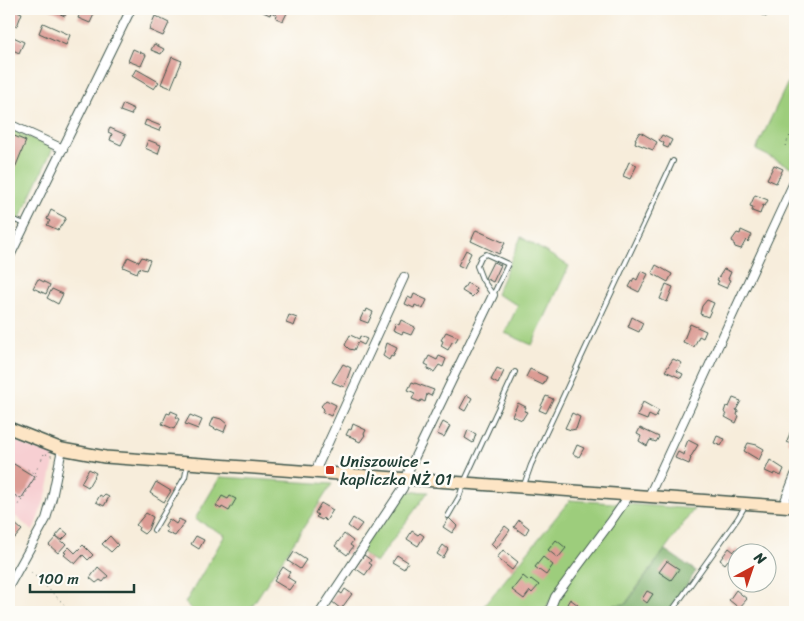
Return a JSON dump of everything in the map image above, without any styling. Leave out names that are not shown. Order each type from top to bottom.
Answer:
[{"type":"street","points":[[9,258],[131,9]]},
{"type":"street","points":[[9,124],[63,149]]},
{"type":"street","points":[[649,496],[795,180]]},
{"type":"street","points":[[317,473],[318,465],[404,278]]},
{"type":"street","points":[[321,611],[401,491],[410,467],[494,295]]},
{"type":"street","points":[[9,428],[62,449],[100,457],[795,507]]},
{"type":"street","points":[[9,586],[47,516],[62,449]]},
{"type":"street","points":[[782,506],[795,475]]},
{"type":"street","points":[[549,612],[554,597],[615,516],[628,495]]},
{"type":"lane","points":[[523,488],[531,464],[673,161]]},
{"type":"lane","points":[[9,218],[25,224]]},
{"type":"lane","points":[[486,254],[508,264],[494,295],[482,279],[477,266],[481,258],[486,254]]},
{"type":"lane","points":[[448,516],[459,498],[464,483],[515,372]]},
{"type":"lane","points":[[154,530],[185,477],[188,463]]},
{"type":"lane","points":[[671,612],[738,518],[746,503]]},
{"type":"path","points":[[785,146],[795,125]]},
{"type":"path","points":[[34,474],[45,454],[47,444]]},
{"type":"path","points":[[9,501],[17,505],[20,503],[37,476],[26,468]]},
{"type":"path","points":[[22,563],[72,612]]},
{"type":"shaded area","points":[[9,438],[53,455],[54,462],[46,496],[33,531],[9,511]]},
{"type":"green space","points":[[795,67],[795,169],[756,150]]},
{"type":"green space","points":[[9,128],[53,148],[15,229],[9,226]]},
{"type":"green space","points":[[521,237],[569,266],[532,345],[505,333],[518,305],[496,294]]},
{"type":"green space","points":[[220,477],[332,484],[248,612],[194,612],[185,603],[225,535],[195,519]]},
{"type":"green space","points":[[401,491],[428,492],[376,563],[359,550]]},
{"type":"green space","points":[[570,500],[694,509],[625,604],[613,605],[607,612],[549,612],[551,605],[564,594],[558,589],[545,612],[479,612]]},
{"type":"green space","points":[[665,550],[696,571],[669,612],[607,612],[613,605],[626,604]]},
{"type":"building","points":[[11,9],[22,13],[17,26],[9,22]]},
{"type":"building","points":[[49,9],[68,9],[65,16]]},
{"type":"building","points":[[82,9],[96,10],[90,23],[78,18]]},
{"type":"building","points":[[264,9],[283,9],[288,11],[283,21],[276,18],[277,15],[271,12],[270,15],[263,12]]},
{"type":"building","points":[[757,9],[770,9],[766,17],[756,12]]},
{"type":"building","points":[[155,16],[169,23],[163,36],[149,30]]},
{"type":"building","points":[[43,23],[70,35],[66,45],[39,33]]},
{"type":"building","points":[[9,35],[24,42],[19,53],[9,48]]},
{"type":"building","points":[[154,44],[164,49],[161,54],[151,50]]},
{"type":"building","points":[[133,49],[146,55],[141,66],[128,61]]},
{"type":"building","points":[[172,57],[182,61],[171,88],[161,84]]},
{"type":"building","points":[[136,69],[159,82],[154,89],[132,76]]},
{"type":"building","points":[[123,104],[134,109],[131,115],[120,111]]},
{"type":"building","points":[[146,120],[161,126],[159,131],[144,125]]},
{"type":"building","points":[[110,128],[126,135],[121,145],[110,140],[112,134],[108,132]]},
{"type":"building","points":[[640,132],[657,142],[653,150],[635,143],[635,139]]},
{"type":"building","points":[[12,135],[26,141],[15,168],[9,166],[9,143]]},
{"type":"building","points":[[662,135],[672,140],[668,148],[663,146],[664,143],[659,140]]},
{"type":"building","points":[[148,140],[161,145],[158,154],[145,148]]},
{"type":"building","points":[[629,162],[637,165],[630,179],[623,176]]},
{"type":"building","points":[[774,165],[783,169],[776,183],[767,179]]},
{"type":"building","points":[[755,195],[768,200],[765,206],[763,205],[760,214],[752,211],[753,207],[750,206]]},
{"type":"building","points":[[51,210],[66,218],[58,230],[47,225],[50,221],[47,219]]},
{"type":"building","points":[[476,230],[505,243],[499,254],[471,241]]},
{"type":"building","points":[[741,230],[752,235],[748,242],[746,240],[741,249],[735,247],[732,240],[737,233],[740,234]]},
{"type":"building","points":[[466,250],[471,253],[464,268],[458,265]]},
{"type":"building","points":[[128,257],[139,262],[142,257],[150,260],[146,270],[139,268],[137,273],[123,267]]},
{"type":"building","points":[[493,262],[501,265],[493,282],[485,278]]},
{"type":"building","points":[[656,265],[672,274],[668,282],[652,273]]},
{"type":"building","points":[[724,269],[731,272],[726,288],[717,284],[719,281],[717,280]]},
{"type":"building","points":[[641,271],[648,274],[639,292],[629,287],[634,278],[637,280]]},
{"type":"building","points":[[38,279],[50,285],[46,294],[33,288]]},
{"type":"building","points":[[467,283],[476,288],[475,291],[477,292],[472,297],[462,291]]},
{"type":"building","points":[[666,284],[673,287],[667,302],[660,299]]},
{"type":"building","points":[[52,289],[63,294],[58,304],[47,298]]},
{"type":"building","points":[[414,294],[427,300],[423,309],[415,305],[414,308],[405,304],[408,297],[412,299]]},
{"type":"building","points":[[707,300],[714,303],[708,317],[700,314],[702,306]]},
{"type":"building","points":[[367,309],[373,312],[368,323],[360,320]]},
{"type":"building","points":[[289,315],[297,318],[294,326],[286,323]]},
{"type":"building","points":[[632,317],[643,323],[639,332],[628,327]]},
{"type":"building","points":[[401,320],[415,327],[411,335],[393,330],[396,323],[399,325]]},
{"type":"building","points":[[690,324],[706,331],[703,338],[699,336],[694,347],[683,342]]},
{"type":"building","points":[[446,332],[458,337],[456,341],[452,342],[448,350],[441,346],[443,341],[441,340]]},
{"type":"building","points":[[350,335],[359,339],[360,336],[367,339],[364,345],[358,342],[354,350],[349,349],[345,345]]},
{"type":"building","points":[[387,343],[397,348],[393,357],[391,356],[389,360],[383,356]]},
{"type":"building","points":[[429,356],[437,360],[439,356],[446,359],[443,367],[439,365],[434,372],[427,369],[429,366],[425,364]]},
{"type":"building","points":[[673,359],[682,363],[677,371],[683,374],[681,378],[665,371]]},
{"type":"building","points":[[343,364],[351,368],[344,387],[332,382]]},
{"type":"building","points":[[497,368],[504,371],[498,384],[491,380]]},
{"type":"building","points":[[530,369],[547,377],[543,385],[526,377]]},
{"type":"building","points":[[412,382],[434,390],[431,396],[427,394],[425,402],[412,399],[415,393],[408,390]]},
{"type":"building","points":[[467,395],[472,398],[465,411],[460,408]]},
{"type":"building","points":[[546,396],[553,399],[546,413],[539,410]]},
{"type":"building","points":[[733,398],[741,401],[736,410],[739,416],[736,423],[725,417],[727,414],[724,412],[726,406],[729,407]]},
{"type":"building","points":[[326,400],[336,405],[331,416],[322,412],[324,409],[321,406]]},
{"type":"building","points":[[643,402],[659,411],[655,418],[649,415],[647,420],[637,416]]},
{"type":"building","points":[[518,403],[526,407],[524,411],[527,412],[522,420],[512,416]]},
{"type":"building","points":[[171,411],[178,414],[176,417],[179,419],[174,429],[162,424],[167,413],[170,414]]},
{"type":"building","points":[[572,413],[580,417],[576,429],[571,430],[565,428]]},
{"type":"building","points":[[190,415],[202,420],[198,429],[185,424]]},
{"type":"building","points":[[214,417],[221,419],[227,424],[224,432],[210,426]]},
{"type":"building","points":[[443,422],[450,426],[444,437],[437,434]]},
{"type":"building","points":[[353,424],[366,430],[360,442],[346,435],[349,429],[351,430]]},
{"type":"building","points":[[640,428],[659,437],[656,442],[650,440],[647,446],[639,441],[641,436],[637,434]]},
{"type":"building","points":[[468,430],[476,434],[473,443],[465,438]]},
{"type":"building","points":[[791,430],[795,432],[795,446],[787,442]]},
{"type":"building","points":[[717,436],[725,439],[721,446],[714,443]]},
{"type":"building","points":[[688,440],[698,445],[690,458],[689,464],[675,458],[678,452],[684,455]]},
{"type":"building","points":[[748,443],[764,449],[759,460],[744,451]]},
{"type":"building","points":[[577,445],[584,448],[579,457],[573,454]]},
{"type":"building","points":[[770,460],[784,469],[781,476],[765,471]]},
{"type":"building","points":[[9,461],[35,477],[21,499],[9,492]]},
{"type":"building","points":[[89,469],[96,473],[88,487],[81,483]]},
{"type":"building","points":[[156,482],[171,491],[164,502],[150,493]]},
{"type":"building","points":[[100,495],[109,497],[104,506],[96,502]]},
{"type":"building","points":[[222,496],[228,499],[230,496],[236,499],[229,511],[216,506]]},
{"type":"building","points":[[321,503],[333,510],[326,521],[323,518],[322,520],[316,517],[318,515],[315,513]]},
{"type":"building","points":[[146,513],[153,517],[148,530],[144,534],[138,530],[139,527],[136,525]]},
{"type":"building","points":[[353,518],[362,524],[356,532],[348,526]]},
{"type":"building","points":[[449,518],[457,526],[452,533],[443,527]]},
{"type":"building","points":[[169,519],[176,524],[179,519],[185,522],[175,536],[166,532],[168,529],[165,525]]},
{"type":"building","points":[[519,520],[529,528],[525,535],[514,527]]},
{"type":"building","points":[[14,523],[22,530],[14,539],[9,534],[9,525],[12,526]]},
{"type":"building","points":[[505,526],[510,530],[496,549],[491,544]]},
{"type":"building","points":[[62,529],[68,534],[62,540],[56,536]]},
{"type":"building","points":[[412,531],[424,536],[418,546],[407,539]]},
{"type":"building","points":[[344,534],[353,541],[350,545],[353,547],[347,555],[335,546]]},
{"type":"building","points":[[110,536],[118,545],[111,552],[102,544]]},
{"type":"building","points":[[196,536],[204,540],[199,549],[191,544]]},
{"type":"building","points":[[56,537],[66,544],[58,553],[49,545]]},
{"type":"building","points":[[556,540],[566,548],[558,558],[548,550]]},
{"type":"building","points":[[83,545],[93,555],[88,560],[83,555],[75,564],[64,555],[66,553],[64,552],[69,547],[75,553]]},
{"type":"building","points":[[443,545],[448,549],[443,558],[437,554]]},
{"type":"building","points":[[503,550],[518,562],[512,570],[497,558]]},
{"type":"building","points":[[294,552],[306,560],[300,569],[288,561]]},
{"type":"building","points":[[726,552],[725,564],[720,560]]},
{"type":"building","points":[[364,555],[371,560],[369,563],[372,565],[365,575],[355,568]]},
{"type":"building","points":[[397,555],[408,562],[404,569],[392,562]]},
{"type":"building","points":[[543,557],[553,565],[546,575],[535,567]]},
{"type":"building","points":[[667,561],[679,569],[671,580],[659,572]]},
{"type":"building","points":[[98,567],[108,576],[103,582],[100,580],[96,583],[90,578]]},
{"type":"building","points":[[283,567],[290,572],[287,577],[295,582],[289,590],[274,581]]},
{"type":"building","points":[[523,576],[539,585],[532,593],[530,591],[524,599],[512,590]]},
{"type":"building","points":[[345,589],[352,594],[341,609],[331,601],[338,591],[342,594]]},
{"type":"building","points":[[647,591],[653,594],[647,603],[642,599]]},
{"type":"building","points":[[733,594],[741,594],[747,599],[739,608],[729,600]]},
{"type":"building","points":[[570,599],[585,612],[565,611],[570,606],[567,604]]},
{"type":"place","name":"Uniszowice - kapliczka NŻ 01","points":[[330,470]]}]
